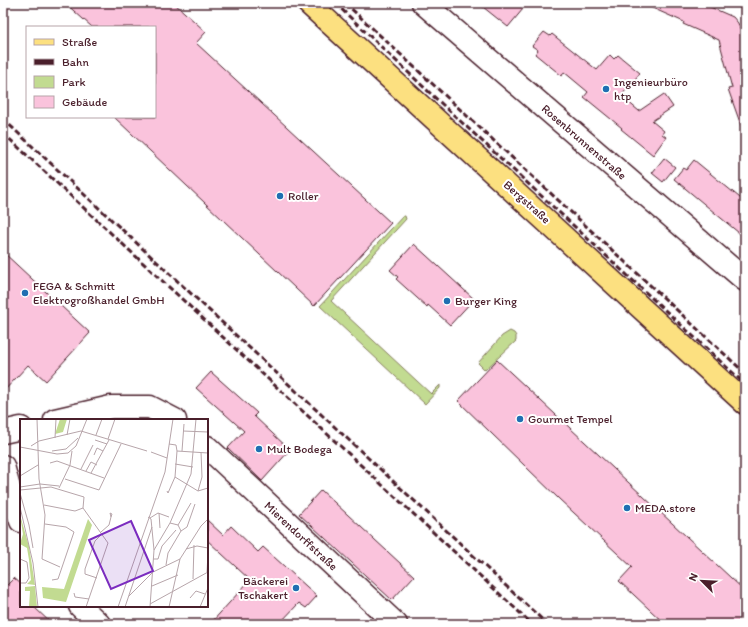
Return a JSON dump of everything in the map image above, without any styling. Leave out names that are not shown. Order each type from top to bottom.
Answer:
[{"type":"main road","name":"Bergstraße","points":[[308,3],[745,403]]},
{"type":"street","name":"Rosenbrunnenstraße","points":[[423,3],[745,280]]},
{"type":"street","points":[[59,419],[111,407],[150,407],[173,419]]},
{"type":"street","points":[[3,432],[20,428]]},
{"type":"street","name":"Mierendorffstraße","points":[[208,448],[396,624]]},
{"type":"street","points":[[3,466],[20,518]]},
{"type":"street","points":[[81,607],[99,624]]},
{"type":"green space","points":[[403,216],[405,216],[406,219],[331,301],[431,394],[440,385],[440,388],[425,404],[320,306]]},
{"type":"green space","points":[[510,331],[516,336],[516,341],[485,370],[478,363],[502,336]]},
{"type":"building","name":"Roller","points":[[65,3],[174,3],[206,32],[196,43],[391,223],[314,306],[115,118],[156,118],[156,26],[91,26]]},
{"type":"building","points":[[478,3],[516,3],[523,9],[508,27]]},
{"type":"building","points":[[641,3],[701,3],[733,17],[738,23],[745,44],[745,131],[743,131],[728,89],[732,88],[719,40],[683,24],[684,22]]},
{"type":"building","points":[[544,32],[550,36],[552,34],[597,70],[610,55],[614,59],[618,55],[640,73],[621,96],[639,111],[664,94],[673,107],[652,121],[664,131],[662,134],[666,137],[653,155],[584,97],[588,92],[564,72],[562,76],[535,54],[538,50],[532,46]]},
{"type":"building","points":[[664,158],[675,167],[663,182],[652,173]]},
{"type":"building","points":[[694,160],[745,202],[745,238],[674,179],[683,168],[686,170]]},
{"type":"building","points":[[414,244],[474,299],[450,325],[428,305],[427,307],[396,279],[398,277],[390,270]]},
{"type":"building","name":"FEGA & Schmitt Elektrogroßhandel GmbH","points":[[3,252],[90,333],[46,381],[28,365],[3,392]]},
{"type":"building","points":[[497,360],[745,591],[745,624],[665,624],[619,581],[632,567],[458,401]]},
{"type":"building","points":[[211,372],[257,413],[254,416],[290,450],[262,481],[228,448],[244,431],[196,388]]},
{"type":"building","points":[[321,490],[414,576],[392,600],[299,514]]},
{"type":"building","points":[[208,521],[223,535],[231,526],[258,552],[263,547],[317,596],[306,608],[299,603],[279,624],[210,624],[250,580],[208,541]]},
{"type":"building","points":[[14,578],[20,583],[20,607],[34,607],[52,624],[3,624],[3,589]]},
{"type":"railway","points":[[335,3],[430,93],[745,384]]},
{"type":"railway","points":[[345,3],[745,373]]},
{"type":"railway","points":[[3,119],[547,624]]},
{"type":"railway","points":[[3,133],[532,624]]},
{"type":"place","name":"Ingenieurbüro htp","points":[[606,89]]},
{"type":"place","name":"Roller","points":[[280,196]]},
{"type":"place","name":"FEGA & Schmitt Elektrogroßhandel GmbH","points":[[25,293]]},
{"type":"place","name":"Burger King","points":[[447,301]]},
{"type":"place","name":"Gourmet Tempel","points":[[520,419]]},
{"type":"place","name":"Mult Bodega","points":[[259,449]]},
{"type":"place","name":"MEDA.store","points":[[627,508]]},
{"type":"place","name":"Bäckerei Tschakert","points":[[296,588]]}]
